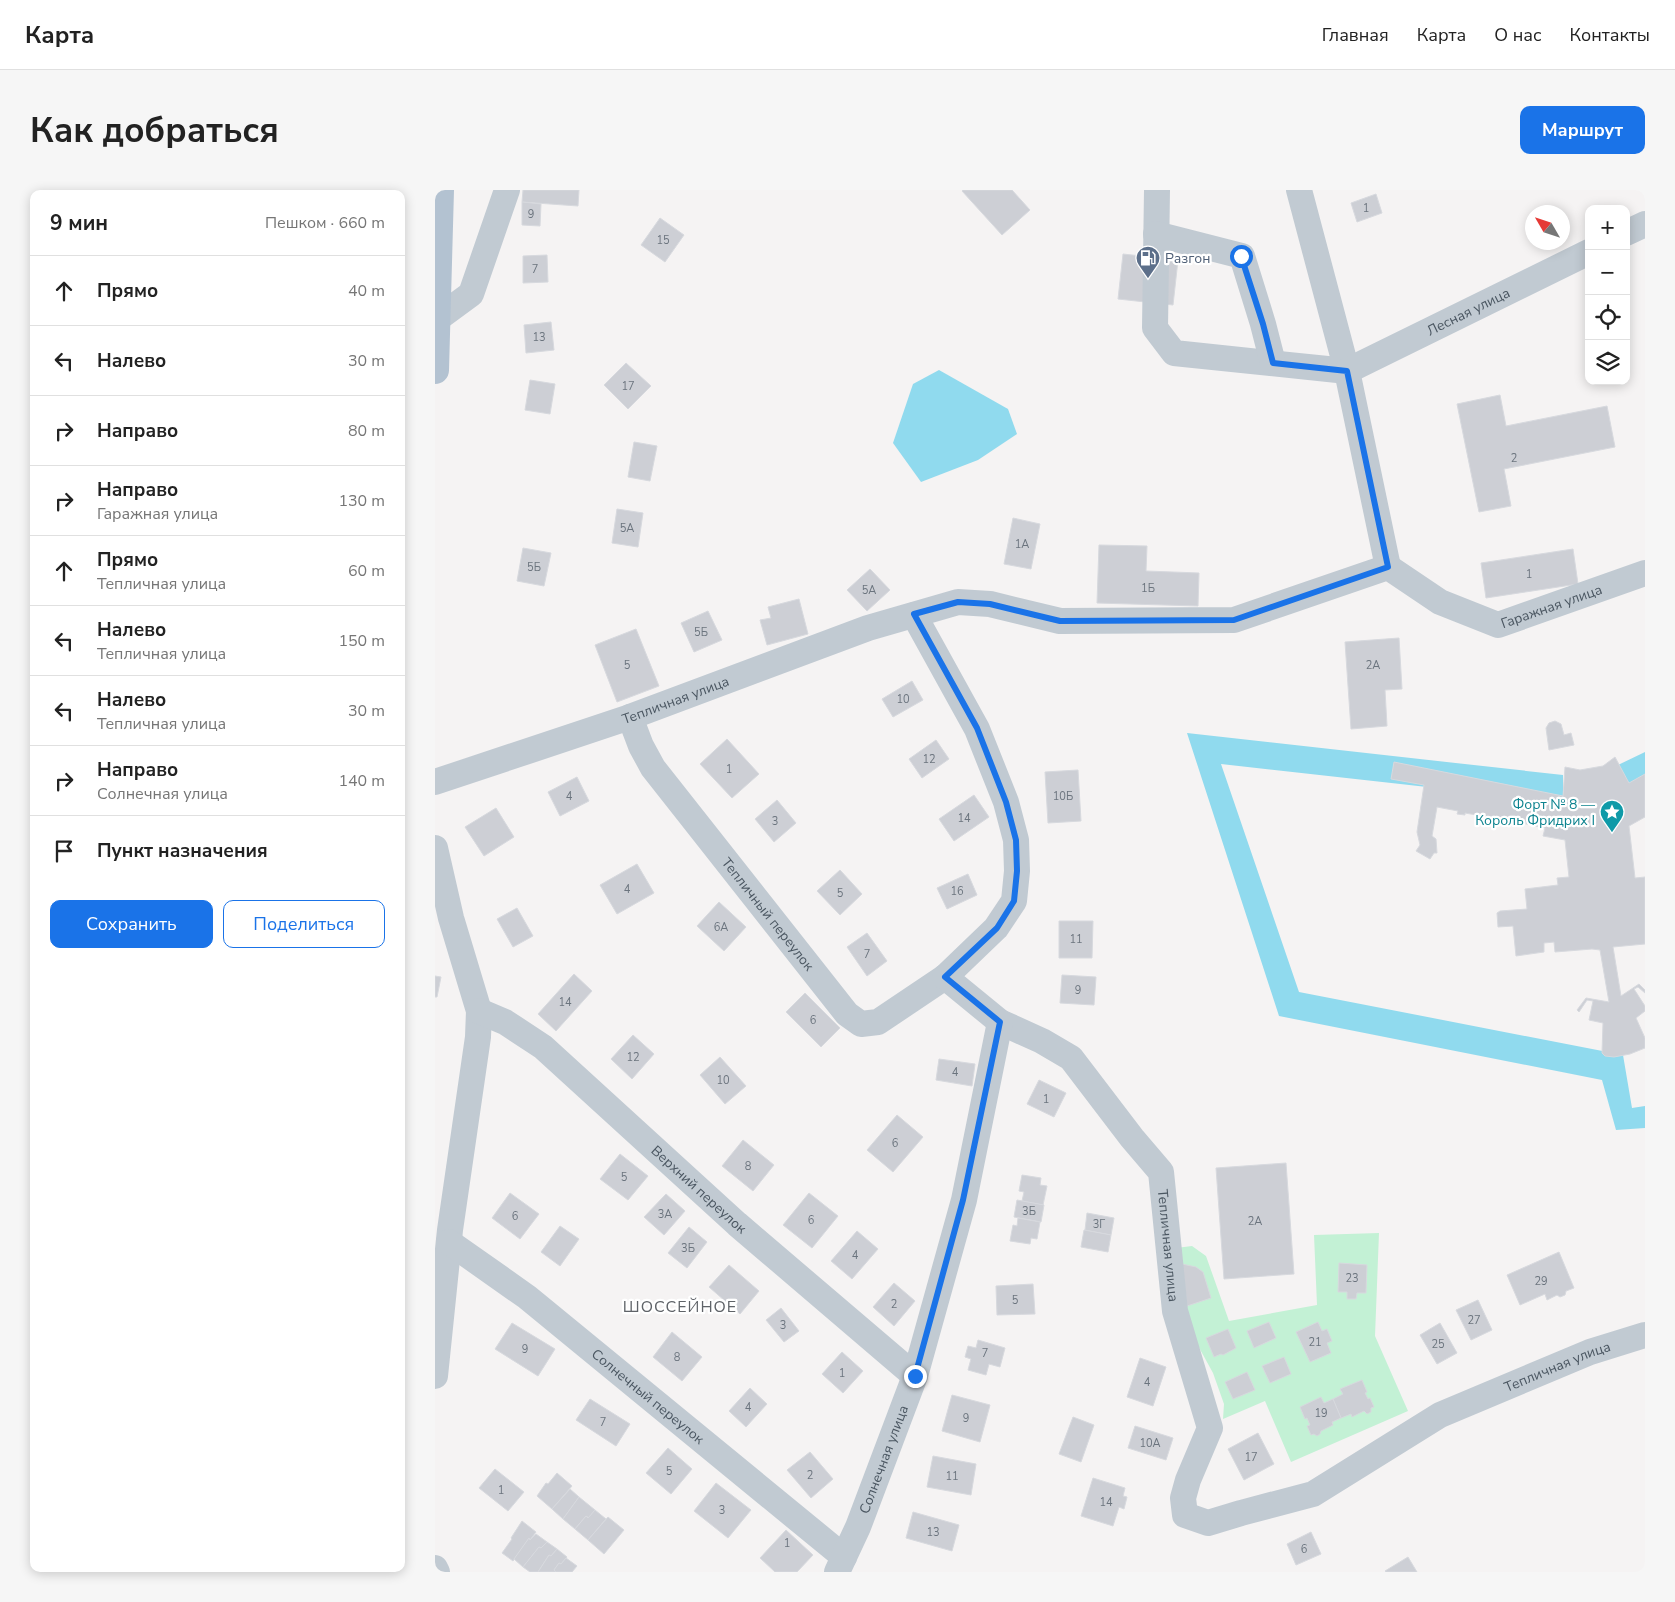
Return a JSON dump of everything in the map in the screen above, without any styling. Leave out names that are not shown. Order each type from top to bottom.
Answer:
[{"type":"main road","points":[[435,370],[440,190]]},
{"type":"street","points":[[437,319],[471,294],[507,190]]},
{"type":"street","points":[[1157,190],[1155,328],[1174,353],[1347,371]]},
{"type":"street","points":[[1299,190],[1347,371],[1388,567]]},
{"type":"street","points":[[1630,231],[1645,224]]},
{"type":"street","points":[[1156,234],[1241,256],[1263,324],[1273,363]]},
{"type":"street","name":"Лесная улица","points":[[1347,371],[1585,254]]},
{"type":"street","name":"Гаражная улица","points":[[1388,567],[1440,602],[1498,625],[1645,573]]},
{"type":"street","name":"Тепличная улица","points":[[435,782],[630,717],[868,628],[958,602],[990,604],[1060,621],[1234,620],[1388,567]]},
{"type":"street","points":[[914,614],[977,728],[1006,802],[1016,840],[1017,871],[1014,901],[997,928],[945,977]]},
{"type":"street","name":"Тепличный переулок","points":[[630,717],[641,746],[653,768],[847,1014],[861,1024],[878,1022],[945,977]]},
{"type":"street","points":[[435,848],[451,918],[479,1011],[478,1037],[449,1242],[435,1376]]},
{"type":"street","name":"Тепличная улица","points":[[945,977],[1000,1022],[1042,1041],[1071,1058],[1132,1138],[1161,1172],[1175,1311],[1210,1428],[1188,1480],[1183,1498],[1185,1515],[1208,1524],[1241,1513],[1313,1494],[1440,1415],[1590,1352],[1645,1335]]},
{"type":"street","name":"Верхний переулок","points":[[479,1011],[505,1022],[543,1047],[737,1224],[915,1376]]},
{"type":"street","name":"Солнечная улица","points":[[841,1564],[858,1527],[915,1376],[963,1200],[1000,1022]]},
{"type":"street","name":"Солнечный переулок","points":[[449,1242],[527,1298],[841,1564]]},
{"type":"street","points":[[435,1568],[437,1572]]},
{"type":"green space","points":[[1379,1233],[1375,1336],[1408,1411],[1291,1462],[1265,1401],[1223,1419],[1224,1404],[1213,1373],[1196,1342],[1168,1249],[1192,1246],[1206,1256],[1229,1321],[1317,1305],[1314,1235]]},
{"type":"water","points":[[939,370],[1008,409],[1017,434],[978,460],[921,482],[893,443],[913,384]]},
{"type":"water","points":[[1187,733],[1563,775],[1563,802],[1221,764],[1299,992],[1623,1055],[1632,1108],[1645,1106],[1645,1128],[1616,1130],[1602,1080],[1279,1016]]},
{"type":"water","points":[[1645,752],[1645,783],[1627,792],[1618,765]]},
{"type":"building","points":[[523,190],[579,190],[578,206],[522,202]]},
{"type":"building","points":[[963,190],[1012,190],[1030,210],[1002,235]]},
{"type":"building","points":[[1376,194],[1382,213],[1357,222],[1351,203]]},
{"type":"building","points":[[522,202],[541,204],[540,226],[522,225]]},
{"type":"building","points":[[660,218],[684,235],[665,262],[641,245]]},
{"type":"building","name":"Разгон","points":[[1123,254],[1178,260],[1173,305],[1118,299]]},
{"type":"building","points":[[547,255],[548,282],[523,283],[523,256]]},
{"type":"building","points":[[551,322],[554,350],[526,353],[524,325]]},
{"type":"building","points":[[626,363],[651,386],[628,409],[604,385]]},
{"type":"building","points":[[530,380],[555,384],[550,414],[525,410]]},
{"type":"building","points":[[1500,395],[1506,426],[1607,406],[1615,447],[1504,469],[1511,506],[1479,512],[1457,404]]},
{"type":"building","points":[[634,442],[657,446],[650,481],[628,477]]},
{"type":"building","points":[[617,509],[643,513],[638,547],[612,543]]},
{"type":"building","points":[[1013,518],[1040,524],[1031,569],[1004,564]]},
{"type":"building","points":[[1099,545],[1147,546],[1146,571],[1199,573],[1198,606],[1097,603]]},
{"type":"building","points":[[523,548],[551,553],[544,586],[517,581]]},
{"type":"building","points":[[1573,549],[1578,584],[1486,598],[1481,563]]},
{"type":"building","points":[[870,569],[890,590],[867,611],[847,590]]},
{"type":"building","points":[[799,599],[808,634],[767,645],[760,620],[771,618],[768,607]]},
{"type":"building","points":[[708,611],[722,640],[694,652],[681,623]]},
{"type":"building","points":[[636,629],[659,686],[617,702],[595,645]]},
{"type":"building","points":[[1399,638],[1402,689],[1385,690],[1387,726],[1351,729],[1345,642]]},
{"type":"building","points":[[912,681],[923,700],[893,717],[882,699]]},
{"type":"building","points":[[1555,721],[1561,724],[1564,735],[1571,733],[1574,745],[1549,750],[1546,728],[1549,723]]},
{"type":"building","points":[[727,739],[759,774],[732,798],[700,764]]},
{"type":"building","points":[[936,740],[949,759],[922,778],[909,759]]},
{"type":"building","points":[[1615,757],[1629,783],[1645,774],[1645,817],[1629,826],[1635,878],[1645,877],[1645,944],[1613,947],[1621,996],[1639,984],[1645,990],[1645,993],[1638,987],[1634,989],[1645,1006],[1645,1011],[1636,1018],[1645,1038],[1645,1048],[1630,1054],[1614,1057],[1605,1056],[1602,1053],[1603,1023],[1589,1020],[1593,1001],[1587,1000],[1579,1012],[1577,1010],[1586,998],[1609,1002],[1600,950],[1555,952],[1554,942],[1544,943],[1544,952],[1516,956],[1513,926],[1498,927],[1497,913],[1500,911],[1527,909],[1525,889],[1558,885],[1557,878],[1569,877],[1565,840],[1543,836],[1545,828],[1508,820],[1508,823],[1500,822],[1500,819],[1465,813],[1465,815],[1457,814],[1458,811],[1437,807],[1432,836],[1436,839],[1437,853],[1434,853],[1430,859],[1416,851],[1420,845],[1417,832],[1424,785],[1391,779],[1394,762],[1563,796],[1565,767],[1580,770],[1603,766]]},
{"type":"building","points":[[1078,770],[1081,821],[1048,823],[1045,772]]},
{"type":"building","points":[[577,777],[589,801],[560,816],[548,792]]},
{"type":"building","points":[[974,795],[989,817],[954,841],[939,819]]},
{"type":"building","points":[[777,800],[796,823],[774,842],[755,819]]},
{"type":"building","points":[[496,808],[514,837],[484,856],[465,827]]},
{"type":"building","points":[[637,864],[654,893],[617,914],[600,885]]},
{"type":"building","points":[[840,870],[862,894],[840,915],[817,891]]},
{"type":"building","points":[[968,874],[977,895],[947,909],[937,888]]},
{"type":"building","points":[[719,902],[746,927],[724,951],[697,926]]},
{"type":"building","points":[[517,908],[533,936],[513,947],[497,919]]},
{"type":"building","points":[[1059,921],[1093,921],[1092,958],[1059,958]]},
{"type":"building","points":[[867,933],[887,961],[867,976],[847,947]]},
{"type":"building","points":[[574,974],[592,991],[556,1031],[538,1014]]},
{"type":"building","points":[[1062,975],[1096,977],[1094,1005],[1060,1003]]},
{"type":"building","points":[[435,976],[441,977],[437,997],[435,997]]},
{"type":"building","points":[[805,993],[840,1028],[821,1047],[786,1012]]},
{"type":"building","points":[[633,1035],[654,1054],[632,1079],[611,1059]]},
{"type":"building","points":[[720,1057],[746,1086],[725,1104],[700,1075]]},
{"type":"building","points":[[939,1059],[975,1064],[972,1086],[936,1080]]},
{"type":"building","points":[[1039,1080],[1066,1093],[1054,1117],[1027,1104]]},
{"type":"building","points":[[897,1115],[923,1137],[893,1172],[867,1150]]},
{"type":"building","points":[[743,1140],[774,1165],[753,1191],[722,1166]]},
{"type":"building","points":[[620,1154],[648,1176],[628,1200],[600,1179]]},
{"type":"building","points":[[1286,1163],[1294,1274],[1224,1279],[1216,1168]]},
{"type":"building","points":[[1022,1175],[1041,1178],[1040,1185],[1047,1186],[1043,1205],[1022,1201],[1024,1192],[1019,1191]]},
{"type":"building","points":[[510,1193],[539,1214],[520,1239],[492,1218]]},
{"type":"building","points":[[809,1193],[838,1216],[812,1248],[783,1225]]},
{"type":"building","points":[[666,1194],[685,1211],[664,1235],[644,1217]]},
{"type":"building","points":[[1017,1200],[1044,1205],[1041,1222],[1014,1217]]},
{"type":"building","points":[[1087,1213],[1114,1218],[1111,1235],[1085,1230]]},
{"type":"building","points":[[1018,1218],[1040,1222],[1037,1239],[1031,1238],[1030,1244],[1010,1241],[1013,1225],[1017,1226]]},
{"type":"building","points":[[560,1226],[579,1239],[560,1266],[541,1252]]},
{"type":"building","points":[[689,1227],[707,1242],[687,1268],[668,1253]]},
{"type":"building","points":[[1084,1230],[1111,1235],[1108,1252],[1081,1247]]},
{"type":"building","points":[[857,1231],[878,1249],[852,1279],[831,1261]]},
{"type":"building","points":[[1559,1252],[1574,1288],[1566,1291],[1565,1295],[1560,1297],[1557,1295],[1547,1300],[1545,1294],[1520,1305],[1507,1275]]},
{"type":"building","points":[[1339,1263],[1367,1265],[1366,1293],[1357,1293],[1356,1299],[1347,1299],[1347,1292],[1338,1292]]},
{"type":"building","points":[[1182,1264],[1196,1267],[1203,1272],[1211,1298],[1187,1306]]},
{"type":"building","points":[[729,1265],[759,1291],[740,1314],[709,1287]]},
{"type":"building","points":[[894,1283],[915,1301],[894,1326],[873,1307]]},
{"type":"building","points":[[1033,1284],[1035,1314],[997,1315],[996,1286]]},
{"type":"building","points":[[1478,1300],[1492,1330],[1471,1340],[1456,1310]]},
{"type":"building","points":[[781,1308],[799,1331],[784,1342],[766,1320]]},
{"type":"building","points":[[1269,1322],[1276,1338],[1254,1348],[1247,1331]]},
{"type":"building","points":[[1318,1322],[1322,1331],[1327,1329],[1332,1341],[1327,1343],[1331,1353],[1310,1362],[1296,1332]]},
{"type":"building","points":[[512,1323],[555,1349],[538,1376],[495,1349]]},
{"type":"building","points":[[1440,1323],[1457,1353],[1437,1364],[1420,1335]]},
{"type":"building","points":[[1228,1329],[1236,1348],[1223,1355],[1214,1357],[1206,1338]]},
{"type":"building","points":[[672,1332],[702,1357],[682,1381],[653,1357]]},
{"type":"building","points":[[978,1340],[1005,1348],[1000,1367],[989,1364],[986,1375],[968,1370],[971,1359],[965,1357],[968,1346],[976,1348]]},
{"type":"building","points":[[842,1352],[863,1371],[843,1393],[822,1374]]},
{"type":"building","points":[[1284,1357],[1291,1374],[1270,1383],[1262,1366]]},
{"type":"building","points":[[1140,1358],[1166,1367],[1153,1406],[1127,1397]]},
{"type":"building","points":[[1247,1372],[1255,1390],[1233,1399],[1225,1382]]},
{"type":"building","points":[[1362,1380],[1367,1392],[1365,1393],[1368,1399],[1370,1398],[1374,1407],[1367,1414],[1364,1411],[1352,1417],[1351,1414],[1341,1418],[1333,1399],[1343,1394],[1340,1389]]},
{"type":"building","points":[[750,1388],[767,1404],[746,1427],[729,1411]]},
{"type":"building","points":[[952,1395],[990,1405],[980,1442],[942,1431]]},
{"type":"building","points":[[1321,1397],[1324,1403],[1333,1399],[1341,1418],[1332,1422],[1333,1425],[1321,1431],[1317,1436],[1311,1435],[1307,1426],[1310,1425],[1300,1407]]},
{"type":"building","points":[[590,1399],[630,1424],[616,1446],[576,1420]]},
{"type":"building","points":[[1073,1417],[1094,1425],[1081,1462],[1059,1454]]},
{"type":"building","points":[[1135,1426],[1173,1438],[1166,1460],[1128,1448]]},
{"type":"building","points":[[1258,1433],[1274,1464],[1244,1480],[1228,1449]]},
{"type":"building","points":[[668,1448],[692,1469],[671,1494],[646,1473]]},
{"type":"building","points":[[810,1452],[833,1479],[811,1498],[787,1470]]},
{"type":"building","points":[[933,1456],[976,1464],[971,1495],[927,1487]]},
{"type":"building","points":[[495,1469],[524,1492],[508,1511],[479,1488]]},
{"type":"building","points":[[557,1473],[572,1486],[552,1509],[537,1496],[546,1483],[548,1484]]},
{"type":"building","points":[[1093,1478],[1125,1488],[1123,1496],[1127,1497],[1124,1509],[1119,1507],[1113,1526],[1081,1516]]},
{"type":"building","points":[[716,1483],[751,1510],[728,1538],[694,1511]]},
{"type":"building","points":[[570,1489],[579,1497],[563,1519],[552,1509]]},
{"type":"building","points":[[579,1497],[595,1510],[589,1518],[586,1516],[575,1529],[563,1519]]},
{"type":"building","points":[[595,1510],[606,1519],[588,1540],[575,1529],[586,1516],[588,1518]]},
{"type":"building","points":[[913,1512],[959,1525],[952,1551],[906,1538]]},
{"type":"building","points":[[608,1517],[624,1530],[604,1554],[588,1540]]},
{"type":"building","points":[[522,1521],[536,1532],[530,1540],[529,1538],[513,1561],[502,1553]]},
{"type":"building","points":[[786,1530],[813,1555],[797,1572],[775,1572],[760,1558]]},
{"type":"building","points":[[1311,1532],[1321,1554],[1296,1565],[1287,1544]]},
{"type":"building","points":[[536,1534],[547,1542],[541,1548],[539,1547],[523,1567],[514,1559],[529,1538],[530,1540]]},
{"type":"building","points":[[547,1542],[557,1549],[551,1556],[549,1555],[538,1572],[530,1572],[523,1567],[539,1547],[541,1548]]},
{"type":"building","points":[[557,1549],[567,1557],[561,1564],[559,1563],[554,1570],[556,1572],[538,1572],[549,1555],[551,1556]]},
{"type":"building","points":[[1408,1557],[1417,1572],[1385,1571]]},
{"type":"building","points":[[566,1558],[577,1566],[572,1572],[556,1572],[554,1570],[559,1563],[561,1564]]},
{"type":"place","name":"Разгон","points":[[1148,279]]},
{"type":"place","name":"Форт № 8 — Король Фридрих I","points":[[1612,833]]},
{"type":"district","name":"ШОССЕЙНОЕ","points":[[680,1306]]},
{"type":"route","points":[[915,1376],[963,1200],[1000,1022],[945,977],[997,928],[1014,901],[1017,871],[1016,840],[1006,802],[977,728],[914,614],[958,602],[990,604],[1060,621],[1234,620],[1388,567],[1347,371],[1273,363],[1263,324],[1241,256]]}]
